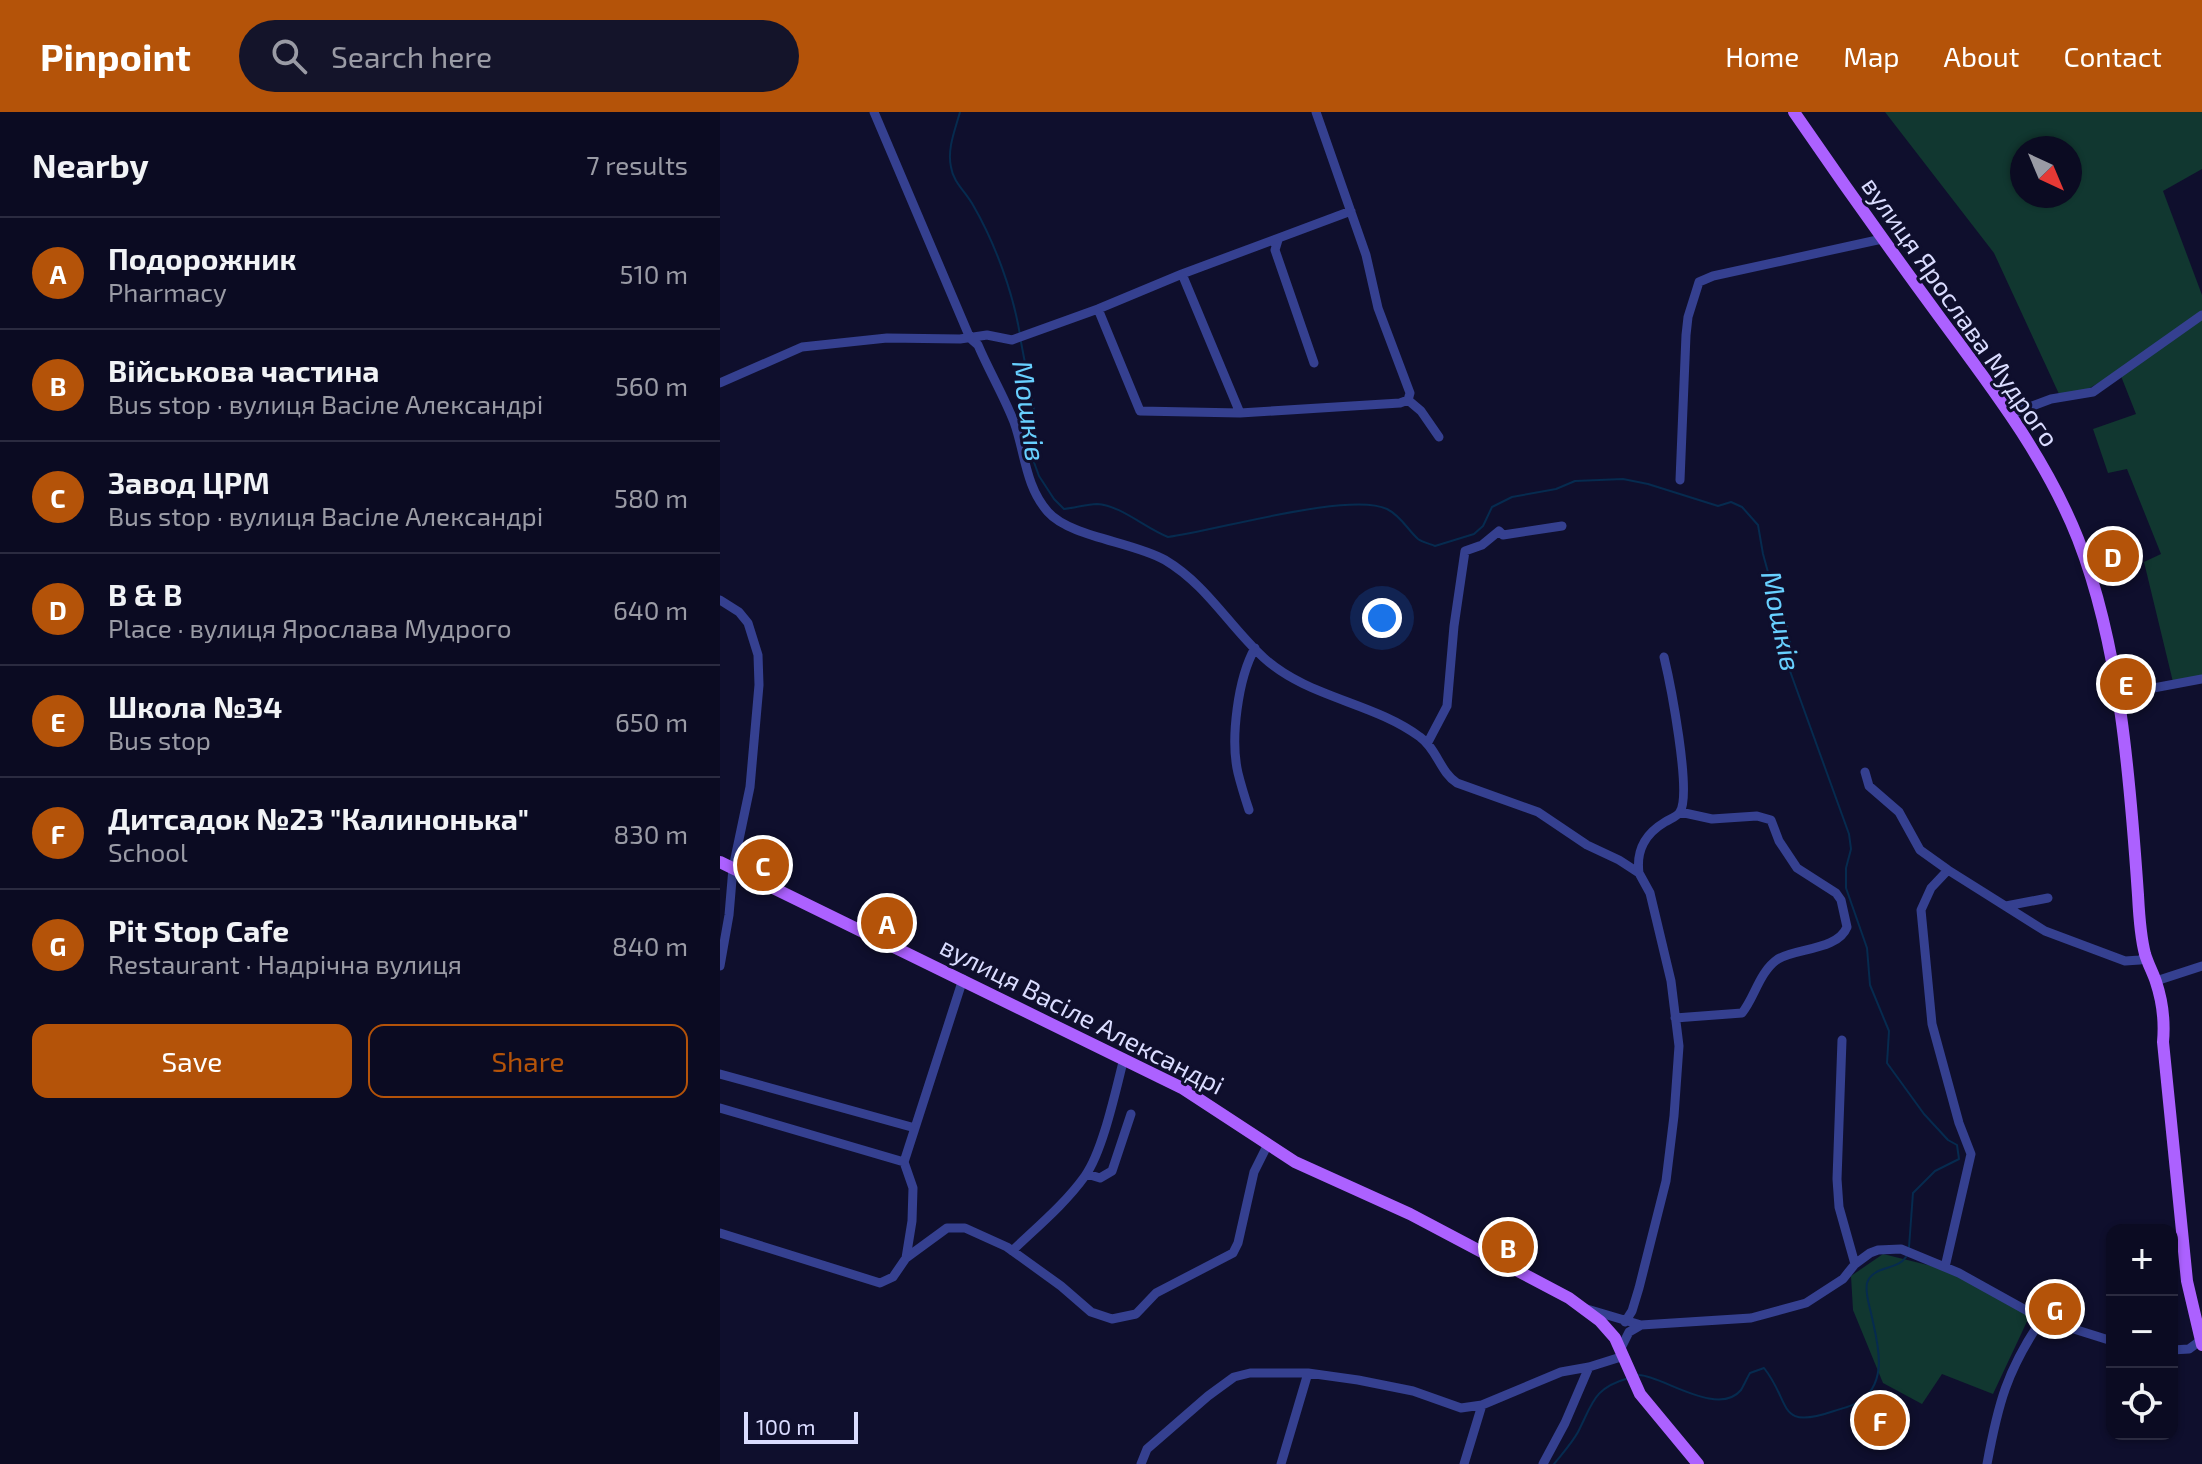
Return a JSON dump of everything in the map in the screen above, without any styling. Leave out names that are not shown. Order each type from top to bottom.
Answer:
[{"type":"main road","name":"вулиця Ярослава Мудрого","points":[[1794,112],[1882,239],[2011,414],[2077,536],[2099,606],[2116,695],[2132,800],[2145,956],[2165,1015],[2163,1042],[2187,1281],[2198,1309],[2201,1343]]},
{"type":"main road","name":"вулиця Васіле Александрі","points":[[720,862],[1124,1058],[1202,1099],[1295,1162],[1410,1214],[1491,1255],[1584,1308],[1607,1328],[1622,1352],[1636,1386],[1698,1464]]},
{"type":"street","points":[[874,112],[970,338],[978,345],[1014,423],[1034,491],[1049,513],[1068,526],[1164,559],[1198,584],[1255,648],[1289,677],[1384,716],[1422,738],[1447,776],[1457,783],[1538,812],[1587,845],[1639,873]]},
{"type":"street","points":[[1316,112],[1366,255],[1378,308],[1410,393],[1408,400]]},
{"type":"street","points":[[720,383],[802,347],[887,338],[970,338],[987,335],[1012,340],[1351,211]]},
{"type":"street","points":[[1680,480],[1686,335],[1699,282],[1713,276],[1882,239]]},
{"type":"street","points":[[1278,240],[1275,250],[1314,363]]},
{"type":"street","points":[[1182,274],[1240,413]]},
{"type":"street","points":[[1098,309],[1140,411],[1240,413],[1408,400]]},
{"type":"street","points":[[2011,414],[2051,399],[2093,392],[2202,315]]},
{"type":"street","points":[[1408,400],[1421,411],[1439,437]]},
{"type":"street","points":[[1427,744],[1447,706],[1465,551],[1482,545],[1499,531],[1503,535],[1562,526]]},
{"type":"street","points":[[720,600],[739,612],[748,623],[758,655],[759,685],[750,787],[733,868],[720,966]]},
{"type":"street","points":[[1249,810],[1235,749],[1244,675],[1255,648]]},
{"type":"street","points":[[1625,1322],[1639,1288],[1666,1181],[1679,1046],[1671,981],[1650,893],[1639,873],[1637,859],[1641,845],[1650,834],[1680,812],[1683,794],[1673,694],[1664,657]]},
{"type":"street","points":[[2116,695],[2202,679]]},
{"type":"street","points":[[1865,772],[1869,786],[1899,812],[1920,850],[1948,870],[2045,931],[2125,961],[2140,960],[2145,956]]},
{"type":"street","points":[[1675,1018],[1742,1013],[1763,975],[1777,960],[1840,937],[1847,927],[1841,900],[1836,893],[1797,868],[1779,841],[1771,820],[1757,816],[1712,819],[1680,812]]},
{"type":"street","points":[[1945,1267],[1971,1154],[1959,1123],[1932,1024],[1921,910],[1931,888],[1948,870]]},
{"type":"street","points":[[2006,906],[2048,898]]},
{"type":"street","points":[[2156,981],[2202,966]]},
{"type":"street","points":[[906,1258],[913,1188],[904,1162],[963,979]]},
{"type":"street","points":[[1842,1040],[1837,1179],[1839,1207],[1855,1264]]},
{"type":"street","points":[[1012,1251],[1071,1194],[1087,1174],[1106,1124],[1124,1058]]},
{"type":"street","points":[[720,1074],[915,1128]]},
{"type":"street","points":[[720,1108],[904,1162]]},
{"type":"street","points":[[1087,1174],[1100,1178],[1112,1171],[1131,1114]]},
{"type":"street","points":[[720,1233],[871,1281],[883,1282],[893,1277],[906,1258],[947,1228],[965,1228],[1012,1251],[1091,1312],[1112,1319],[1136,1314],[1156,1293],[1233,1253],[1254,1172],[1268,1144]]},
{"type":"street","points":[[1584,1308],[1641,1325],[1751,1318],[1806,1303],[1827,1292],[1855,1264],[1878,1250],[1901,1249],[1945,1267],[2042,1319],[2106,1339]]},
{"type":"street","points":[[1987,1464],[2005,1383],[2020,1351],[2042,1319]]},
{"type":"street","points":[[1141,1464],[1147,1449],[1234,1377],[1250,1373],[1308,1373],[1413,1391],[1461,1408],[1482,1405],[1561,1372],[1589,1367],[1622,1352],[1629,1332],[1641,1325]]},
{"type":"street","points":[[2178,1350],[2189,1349],[2201,1343]]},
{"type":"street","points":[[1543,1464],[1589,1367]]},
{"type":"street","points":[[1281,1464],[1308,1373]]},
{"type":"street","points":[[1464,1464],[1482,1405]]},
{"type":"green space","points":[[1885,112],[2202,112],[2202,169],[2163,191],[2202,295],[2202,676],[2173,682],[2144,562],[2161,554],[2127,469],[2108,473],[2093,429],[2136,414],[2119,371],[2088,389],[2059,394],[1994,253]]},
{"type":"green space","points":[[1883,1254],[1944,1269],[2030,1315],[1993,1394],[1942,1374],[1922,1404],[1883,1383],[1853,1310],[1851,1276]]},
{"type":"waterway","name":"Мошків","points":[[960,112],[951,146],[952,172],[996,251],[1020,335]]},
{"type":"waterway","name":"Мошків","points":[[1021,342],[1034,410],[1031,454],[1039,476],[1054,499],[1064,509],[1106,505],[1168,537],[1314,508],[1369,505],[1392,512],[1418,539],[1435,546],[1474,534],[1483,526],[1492,507],[1512,497],[1556,489],[1575,481],[1623,479],[1718,506],[1731,502],[1742,507],[1758,525],[1779,612],[1787,625],[1791,647],[1786,660],[1849,834],[1851,849],[1846,868],[1846,888],[1867,948],[1870,985],[1889,1031],[1887,1063],[1924,1114],[1948,1140],[1957,1145],[1959,1159],[1935,1171],[1913,1193],[1909,1247]]},
{"type":"waterway","name":"Мошків","points":[[1639,1375],[1704,1398],[1718,1399],[1731,1397],[1741,1390],[1750,1373],[1764,1368],[1794,1415],[1803,1418],[1815,1416],[1856,1404],[1870,1391],[1878,1371],[1878,1347],[1867,1283],[1874,1273],[1906,1257]]},
{"type":"waterway","name":"Мошків","points":[[1554,1464],[1576,1436],[1601,1392],[1629,1378]]},
{"type":"place","name":"B & B","points":[[2113,556]]},
{"type":"place","name":"Школа №34","points":[[2126,684]]},
{"type":"place","name":"Завод ЦРМ","points":[[763,865]]},
{"type":"place","name":"Подорожник","points":[[887,923]]},
{"type":"place","name":"Військова частина","points":[[1508,1247]]},
{"type":"place","name":"Pit Stop Cafe","points":[[2055,1309]]},
{"type":"place","name":"Дитсадок №23 \"Калинонька\"","points":[[1880,1420]]}]
